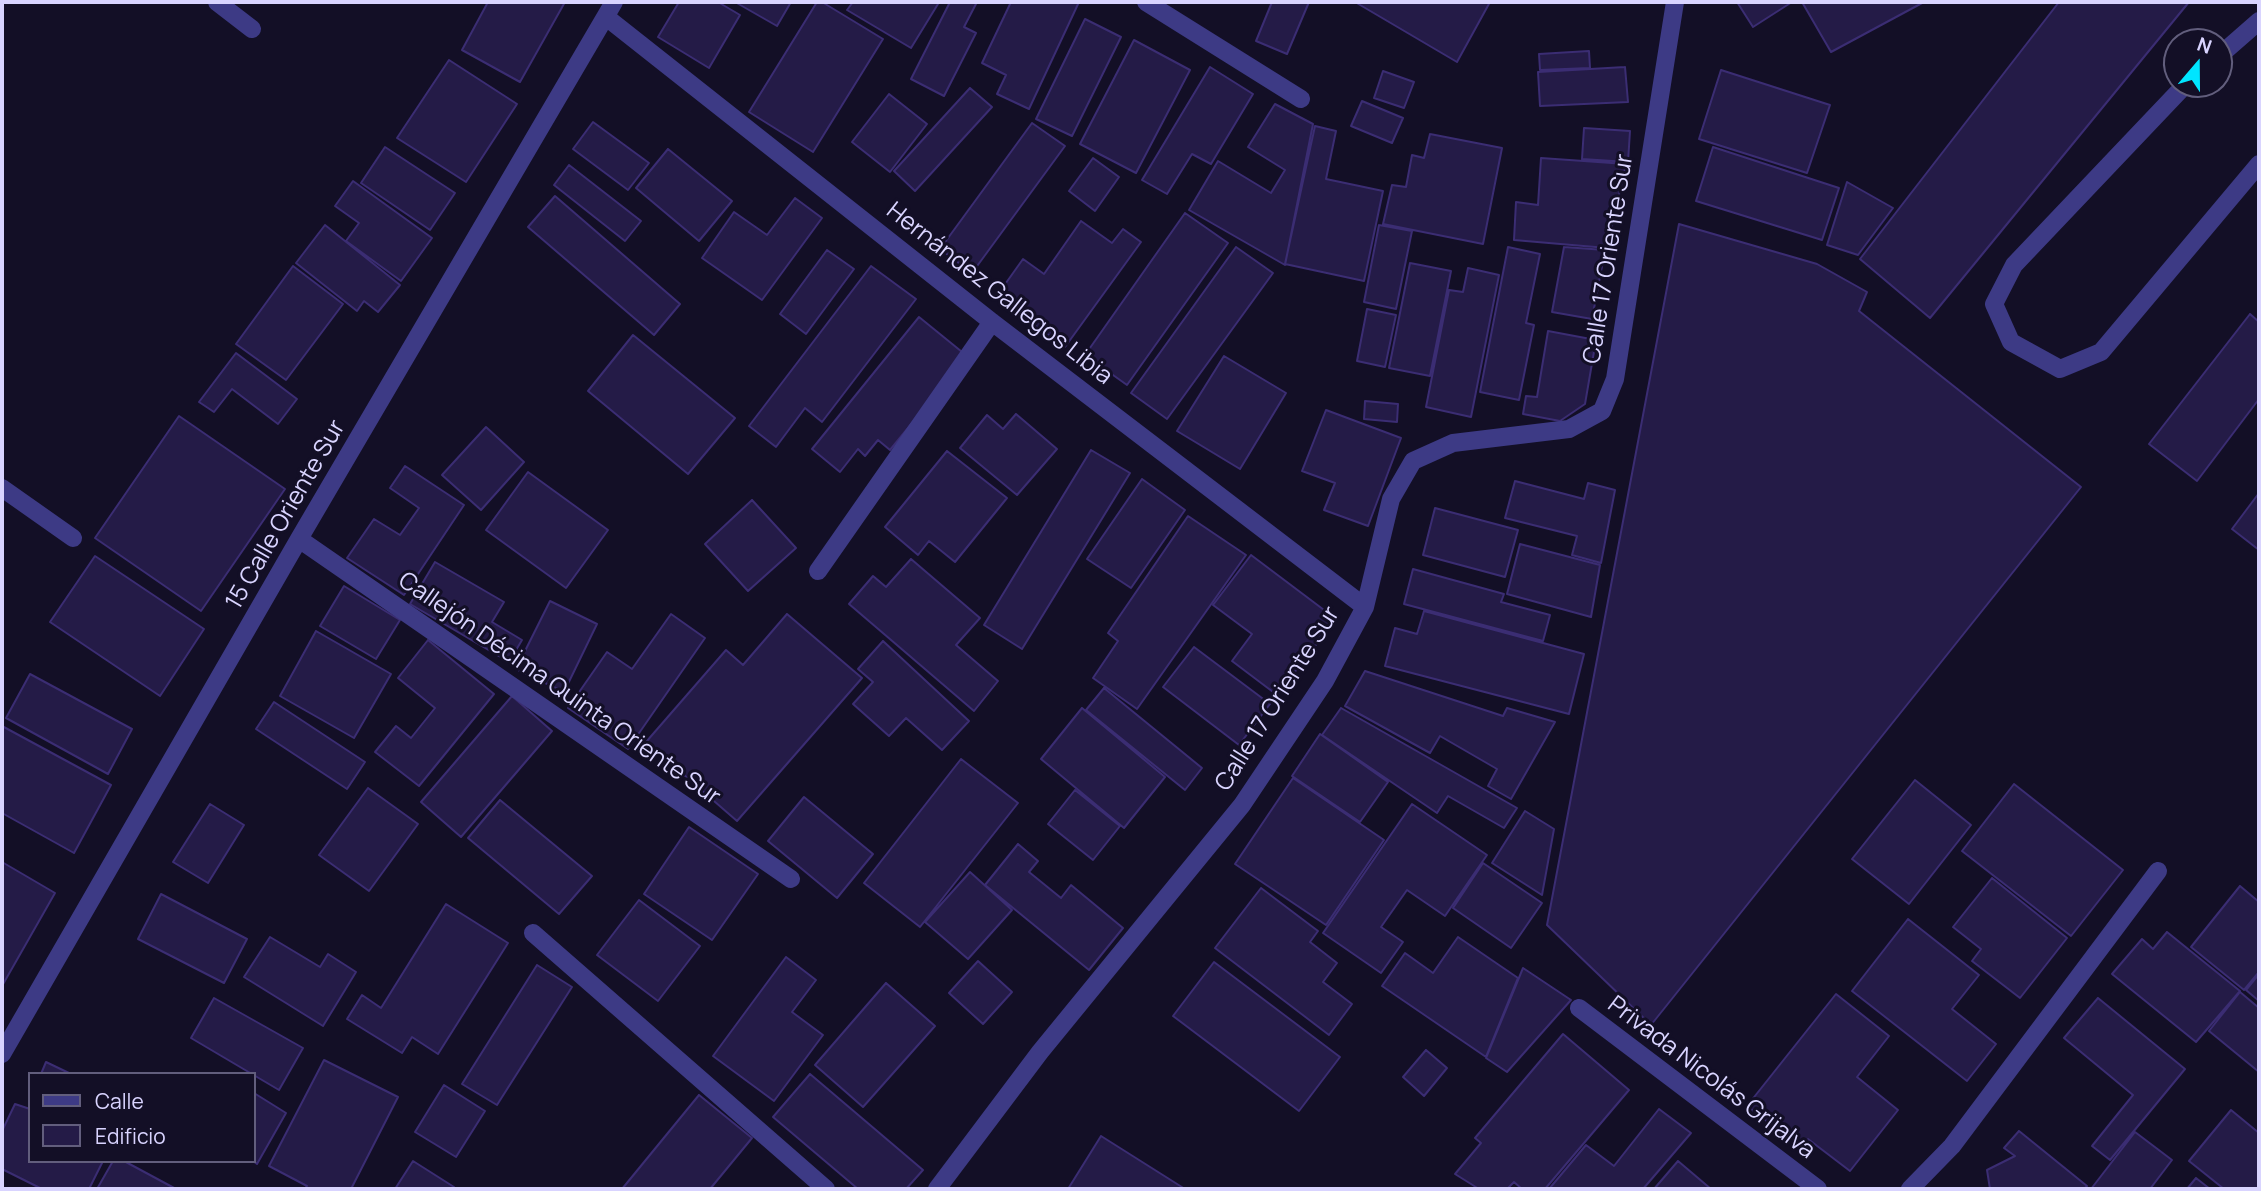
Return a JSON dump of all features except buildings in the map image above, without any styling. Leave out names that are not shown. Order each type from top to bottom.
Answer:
[{"type":"street","points":[[217,2],[252,29]]},
{"type":"street","points":[[1146,2],[1301,99]]},
{"type":"street","name":"Calle 17 Oriente Sur","points":[[937,1189],[1040,1052],[1242,805],[1325,681],[1365,607],[1391,499],[1413,461],[1453,443],[1569,429],[1602,411],[1615,379],[1675,2]]},
{"type":"street","name":"Hernández Gallegos Libia","points":[[610,9],[992,322],[1365,607]]},
{"type":"street","name":"15 Calle Oriente Sur","points":[[2,1054],[299,539],[610,9]]},
{"type":"street","points":[[2233,44],[2259,21]]},
{"type":"street","points":[[2173,98],[2014,265],[1994,304],[2011,342],[2060,369],[2101,352],[2259,164]]},
{"type":"street","points":[[818,571],[992,322]]},
{"type":"street","points":[[2,488],[73,538]]},
{"type":"street","name":"Callejón Décima Quinta Oriente Sur","points":[[299,539],[791,879]]},
{"type":"street","points":[[1910,1189],[1952,1146],[2158,871]]},
{"type":"street","points":[[533,933],[826,1189]]},
{"type":"street","name":"Privada Nicolás Grijalva","points":[[1579,1008],[1808,1186]]}]
